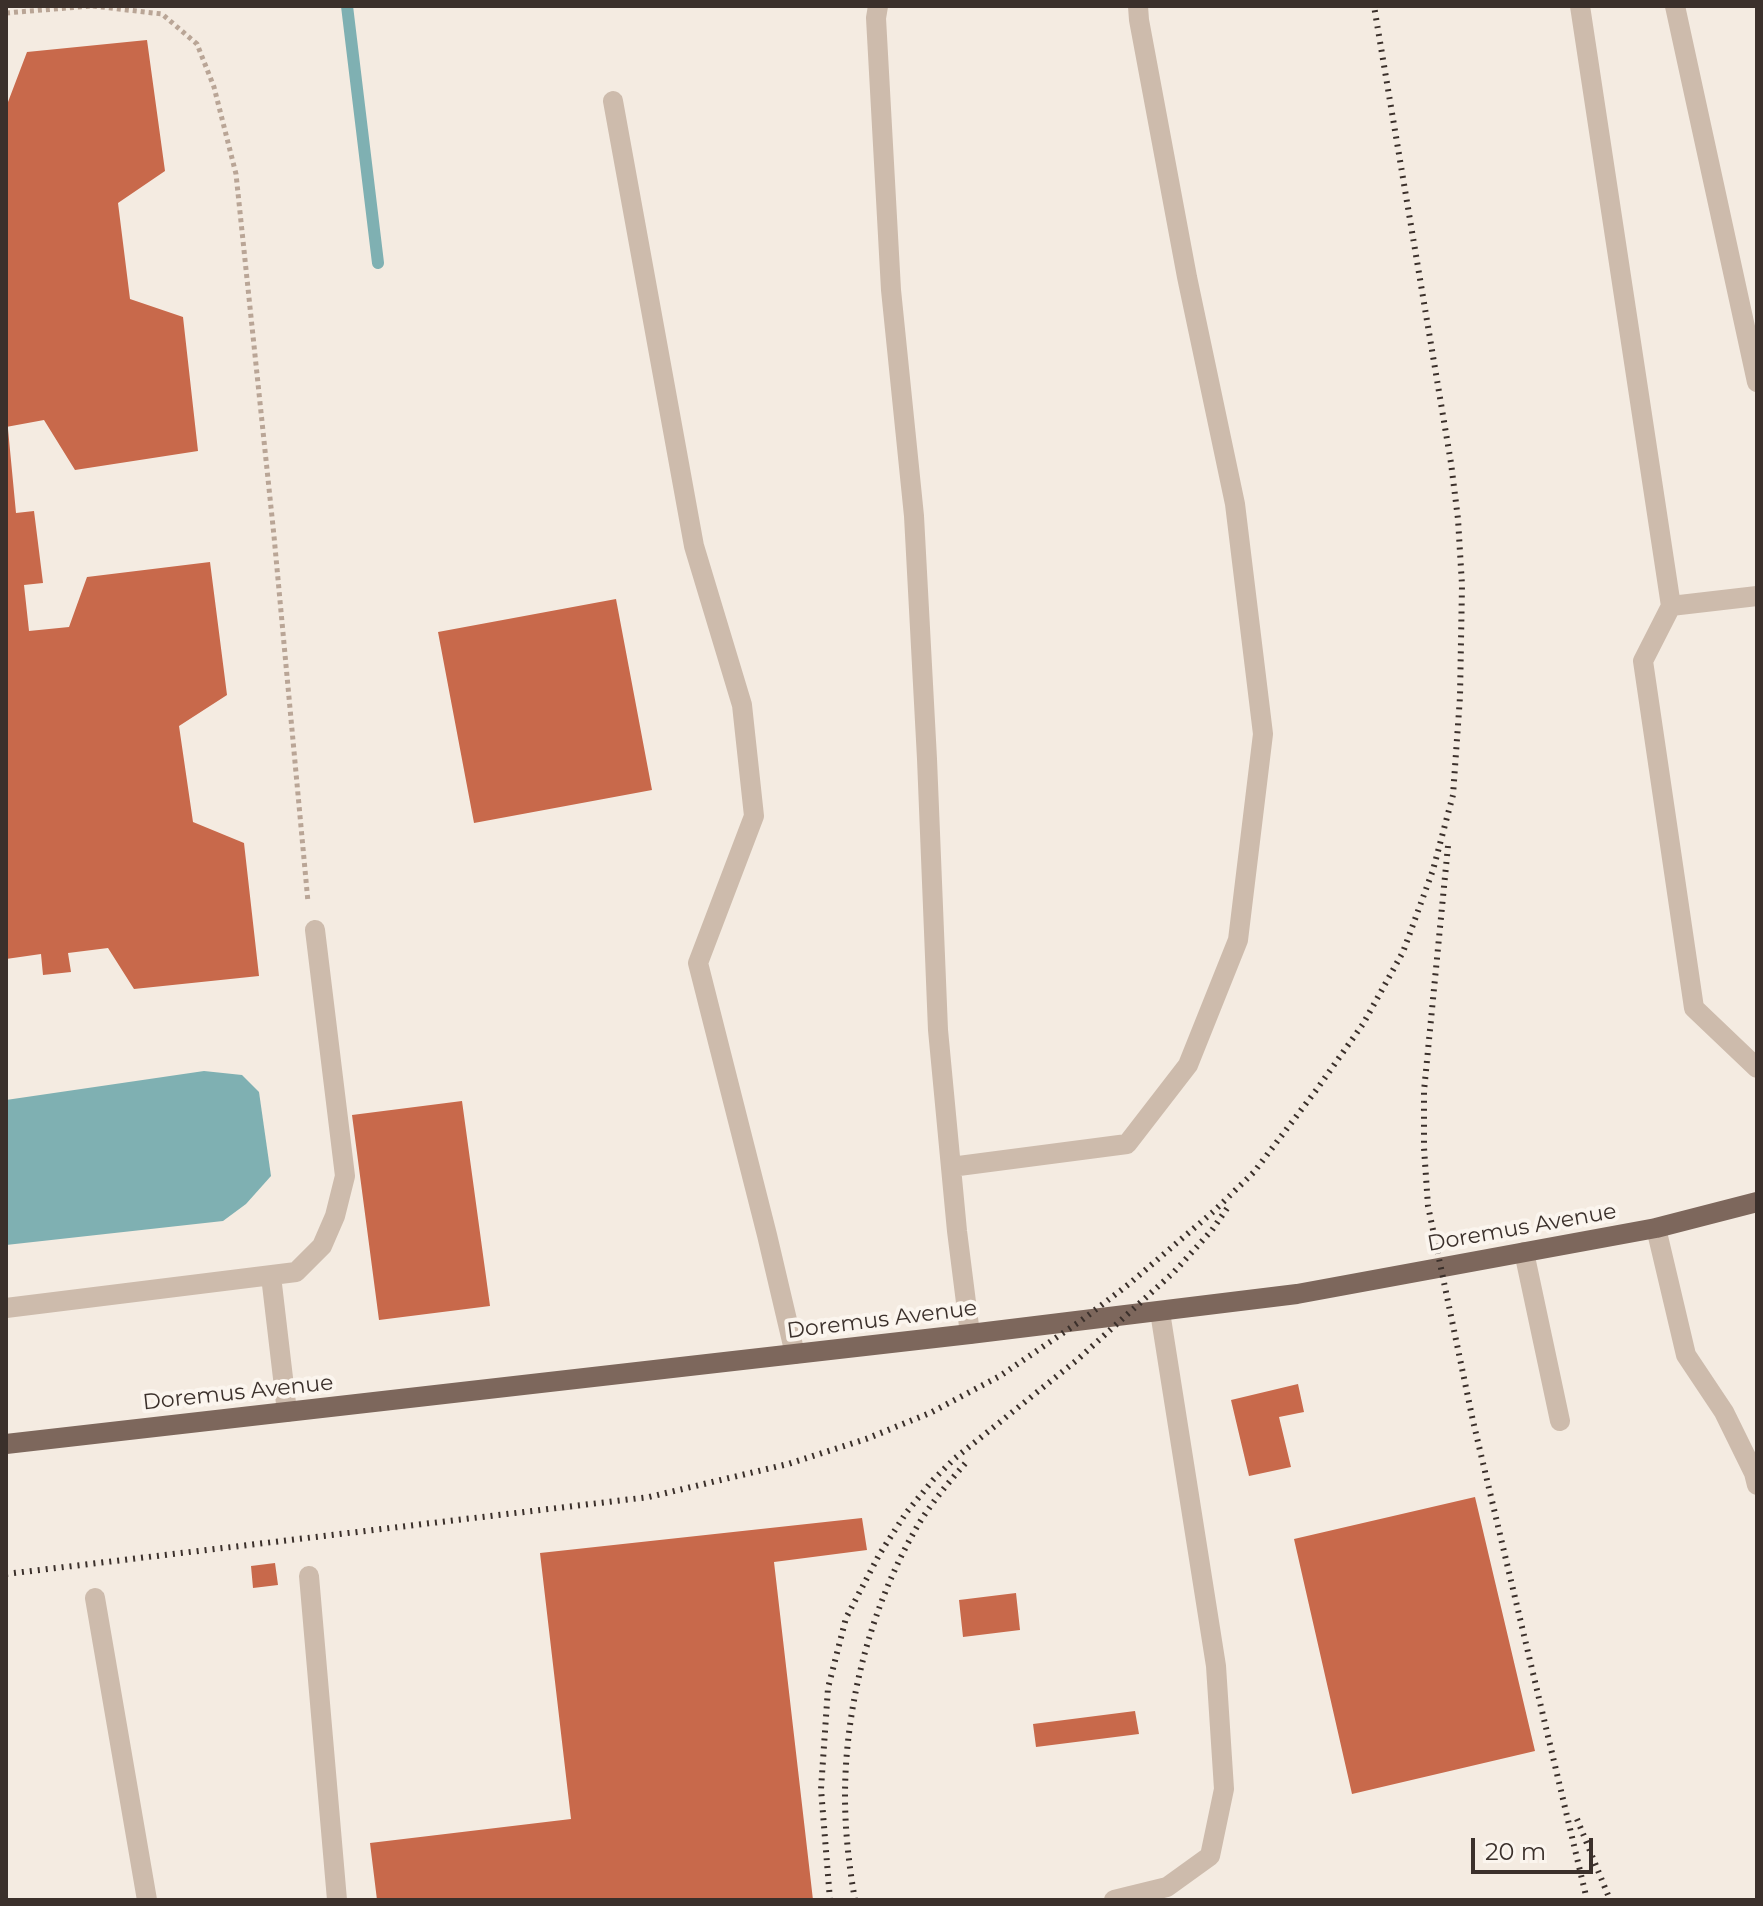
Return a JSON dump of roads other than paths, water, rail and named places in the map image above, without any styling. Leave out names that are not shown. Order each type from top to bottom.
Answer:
[{"type":"main road","name":"Doremus Avenue","points":[[6,1444],[1297,1294],[1656,1228],[1757,1202]]},
{"type":"lane","points":[[878,6],[876,18],[891,290],[914,516],[938,1030],[970,1334]]},
{"type":"lane","points":[[951,1167],[1127,1144],[1188,1065],[1238,940],[1263,734],[1235,504],[1187,277],[1138,6]]},
{"type":"lane","points":[[1580,6],[1671,606],[1643,661],[1694,1008],[1757,1068]]},
{"type":"lane","points":[[1675,6],[1757,382]]},
{"type":"lane","points":[[613,101],[694,546],[742,705],[754,816],[698,963],[795,1354]]},
{"type":"lane","points":[[1671,606],[1757,596]]},
{"type":"lane","points":[[6,1308],[296,1272],[322,1246],[335,1216],[345,1176],[315,930]]},
{"type":"lane","points":[[1656,1228],[1686,1355],[1724,1412],[1757,1485]]},
{"type":"lane","points":[[1524,1252],[1560,1421]]},
{"type":"lane","points":[[271,1276],[287,1412]]},
{"type":"lane","points":[[1114,1900],[1167,1887],[1210,1856],[1224,1789],[1216,1666],[1160,1312]]},
{"type":"lane","points":[[309,1576],[337,1900]]},
{"type":"lane","points":[[95,1598],[147,1900]]},
{"type":"water","points":[[204,1071],[242,1075],[259,1092],[271,1176],[246,1204],[223,1221],[6,1245],[6,1100]]},
{"type":"waterway","points":[[347,6],[378,263]]},
{"type":"railway","points":[[6,1574],[649,1497],[788,1464],[866,1439],[930,1413],[1000,1376],[1082,1320],[1214,1211],[1254,1172],[1363,1024],[1403,952],[1433,870],[1453,795],[1460,697],[1462,585],[1458,519],[1374,6]]},
{"type":"railway","points":[[1448,846],[1424,1091],[1428,1206],[1473,1421],[1587,1900]]},
{"type":"railway","points":[[830,1900],[821,1789],[828,1688],[846,1618],[879,1555],[906,1513],[954,1459],[1077,1360],[1174,1272],[1228,1207]]},
{"type":"railway","points":[[855,1900],[846,1822],[846,1762],[863,1660],[898,1562],[933,1503],[969,1459]]},
{"type":"railway","points":[[1577,1819],[1610,1900]]}]
